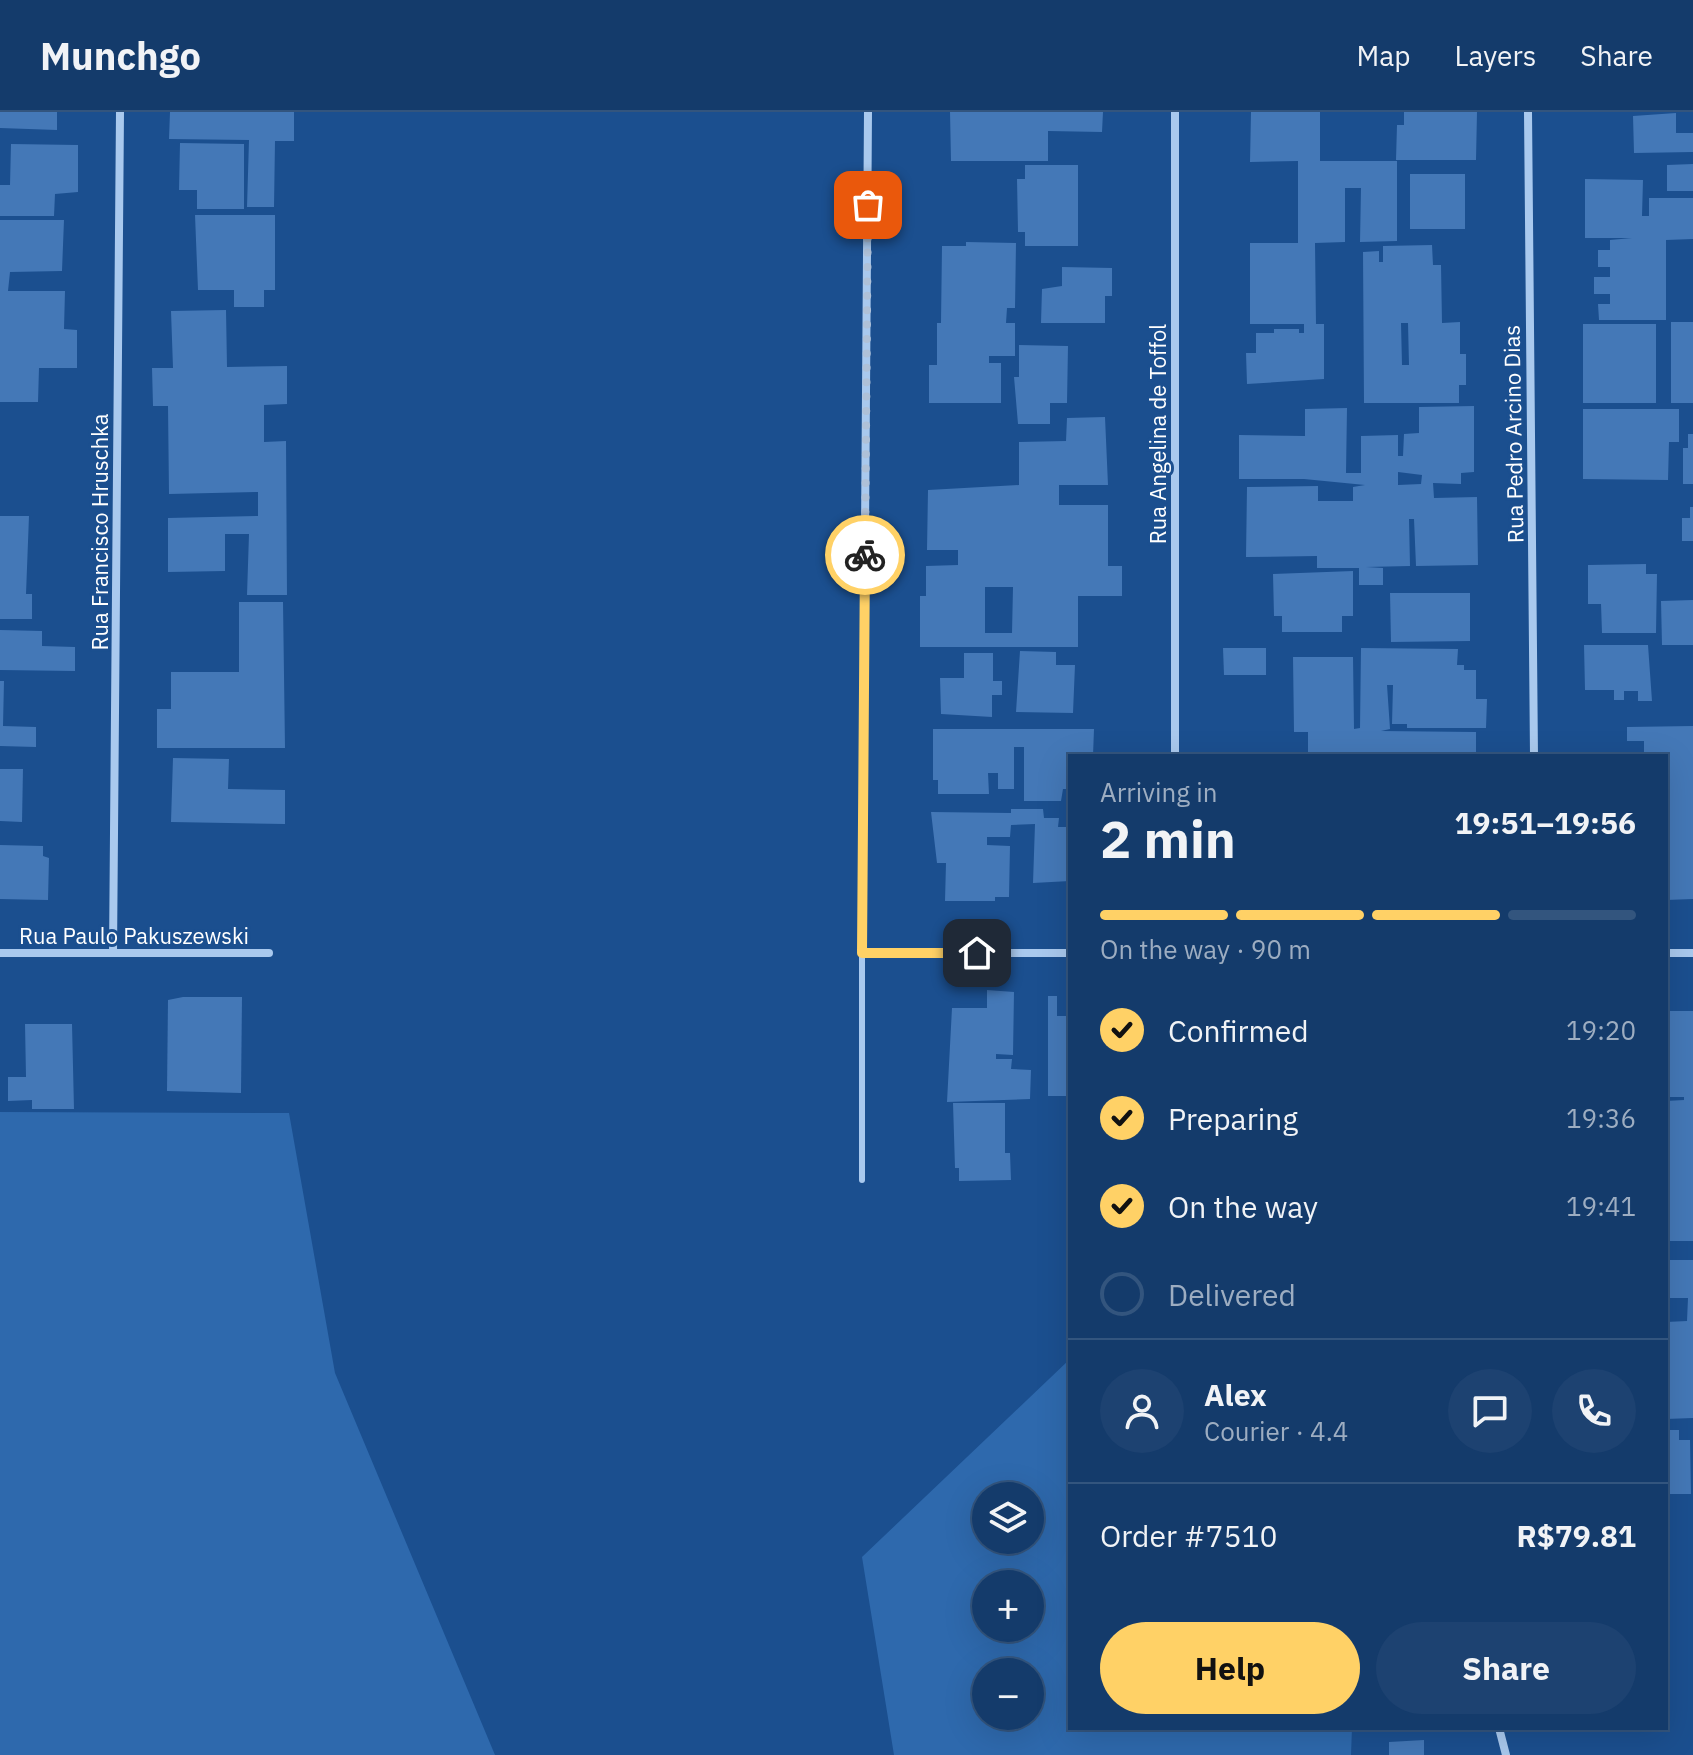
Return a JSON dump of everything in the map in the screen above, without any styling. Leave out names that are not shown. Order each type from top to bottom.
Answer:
[{"type":"street","name":"Rua Francisco Hruschka","points":[[113,953],[120,112]]},
{"type":"street","points":[[868,112],[862,953],[1068,953]]},
{"type":"street","name":"Rua Angelina de Toffol","points":[[1175,112],[1175,754]]},
{"type":"street","name":"Rua Pedro Arcino Dias","points":[[1528,112],[1534,754]]},
{"type":"street","name":"Rua Paulo Pakuszewski","points":[[0,953],[269,953]]},
{"type":"street","points":[[1668,953],[1693,953]]},
{"type":"street","points":[[1500,1730],[1506,1755]]},
{"type":"lane","points":[[862,953],[862,1180]]},
{"type":"shaded area","points":[[0,1112],[289,1113],[335,1373],[495,1755],[0,1755]]},
{"type":"shaded area","points":[[1068,1361],[1068,1730],[1352,1730],[1351,1755],[894,1755],[862,1557]]},
{"type":"building","points":[[0,112],[57,112],[57,130],[0,128]]},
{"type":"building","points":[[170,112],[294,112],[294,141],[275,141],[274,207],[247,207],[249,140],[169,139]]},
{"type":"building","points":[[950,112],[1103,112],[1102,132],[1048,131],[1048,161],[951,161]]},
{"type":"building","points":[[1251,112],[1320,112],[1320,161],[1397,161],[1397,241],[1360,242],[1361,188],[1345,188],[1345,242],[1315,243],[1316,324],[1324,324],[1324,379],[1247,384],[1246,353],[1256,353],[1256,333],[1299,329],[1299,333],[1304,333],[1304,324],[1250,324],[1250,243],[1298,243],[1298,161],[1250,162]]},
{"type":"building","points":[[1404,112],[1477,112],[1476,160],[1396,160],[1397,125],[1404,125]]},
{"type":"building","points":[[1676,113],[1676,133],[1693,133],[1693,152],[1634,153],[1633,116]]},
{"type":"building","points":[[180,143],[244,144],[244,209],[197,209],[197,190],[179,190]]},
{"type":"building","points":[[11,144],[78,145],[78,192],[55,194],[54,216],[0,216],[0,185],[10,185]]},
{"type":"building","points":[[1693,164],[1693,191],[1667,191],[1667,165]]},
{"type":"building","points":[[1025,165],[1078,165],[1078,246],[1025,246],[1025,232],[1018,232],[1017,179],[1025,179]]},
{"type":"building","points":[[1410,174],[1465,174],[1465,229],[1410,229]]},
{"type":"building","points":[[1585,179],[1643,180],[1642,216],[1649,216],[1649,198],[1693,198],[1693,239],[1666,240],[1666,320],[1599,320],[1598,304],[1610,304],[1610,294],[1594,294],[1594,277],[1610,277],[1610,267],[1598,267],[1598,250],[1610,250],[1610,240],[1632,238],[1585,238]]},
{"type":"building","points":[[195,215],[275,215],[275,290],[264,290],[264,307],[234,307],[234,290],[198,290]]},
{"type":"building","points":[[0,220],[64,220],[62,271],[10,272],[8,291],[65,291],[64,329],[77,330],[77,368],[39,368],[38,402],[0,402]]},
{"type":"building","points":[[966,242],[1016,243],[1015,308],[1007,308],[1006,323],[1015,323],[1015,356],[989,356],[989,363],[1001,363],[1001,403],[929,403],[929,365],[937,365],[937,323],[941,323],[942,246],[966,246]]},
{"type":"building","points":[[1432,245],[1433,265],[1441,265],[1442,323],[1460,322],[1460,354],[1466,354],[1466,385],[1459,385],[1459,403],[1364,403],[1363,252],[1379,251],[1379,262],[1383,262],[1383,246]],"holes":[[[1401,323],[1408,323],[1409,365],[1402,365]]]},
{"type":"building","points":[[1062,267],[1112,268],[1112,296],[1105,296],[1105,323],[1041,323],[1042,289],[1062,286]]},
{"type":"building","points":[[226,310],[227,367],[287,366],[287,404],[264,405],[264,442],[286,441],[287,595],[247,595],[249,534],[225,534],[225,571],[168,572],[168,518],[258,516],[258,492],[169,494],[168,406],[153,406],[152,368],[173,368],[171,311]]},
{"type":"building","points":[[1671,322],[1693,322],[1693,403],[1671,403]]},
{"type":"building","points":[[1583,324],[1656,324],[1656,403],[1583,403]]},
{"type":"building","points":[[1019,345],[1068,346],[1067,403],[1050,403],[1050,424],[1018,424],[1014,377],[1019,377]]},
{"type":"building","points":[[1474,406],[1474,472],[1461,473],[1461,484],[1433,483],[1434,498],[1477,497],[1478,565],[1416,566],[1414,519],[1409,519],[1410,566],[1366,567],[1383,568],[1383,585],[1359,585],[1359,568],[1317,568],[1317,556],[1246,557],[1247,487],[1318,486],[1318,501],[1353,501],[1353,487],[1365,485],[1304,479],[1239,479],[1239,435],[1305,436],[1305,409],[1347,408],[1346,473],[1361,473],[1361,436],[1398,435],[1398,456],[1403,456],[1404,434],[1419,433],[1419,407]],"holes":[[[1398,472],[1422,475],[1421,484],[1398,485]]]},
{"type":"building","points":[[1583,409],[1679,409],[1679,442],[1669,442],[1668,480],[1583,479]]},
{"type":"building","points":[[1105,417],[1108,485],[1059,485],[1059,505],[1108,505],[1108,566],[1122,566],[1122,596],[1078,596],[1078,647],[920,647],[920,596],[926,596],[926,566],[958,565],[958,550],[927,550],[928,490],[1019,485],[1019,442],[1066,441],[1067,418]],"holes":[[[985,587],[1013,587],[1012,633],[985,633]]]},
{"type":"building","points":[[1688,434],[1693,434],[1693,484],[1683,484],[1683,448],[1688,448]]},
{"type":"building","points":[[1690,507],[1693,507],[1693,541],[1682,541],[1682,518],[1690,518]]},
{"type":"building","points":[[0,516],[29,516],[26,594],[32,594],[32,619],[0,619]]},
{"type":"building","points":[[1646,564],[1646,574],[1657,574],[1656,633],[1602,633],[1601,604],[1588,604],[1588,565]]},
{"type":"building","points":[[1353,571],[1353,616],[1342,616],[1342,632],[1282,632],[1282,616],[1274,616],[1273,574]]},
{"type":"building","points":[[1390,593],[1470,593],[1470,641],[1391,642]]},
{"type":"building","points":[[1693,600],[1693,645],[1662,645],[1661,601]]},
{"type":"building","points":[[239,602],[283,602],[285,748],[157,748],[157,709],[171,709],[171,672],[239,672]]},
{"type":"building","points":[[0,630],[42,631],[42,646],[75,647],[75,671],[0,670]]},
{"type":"building","points":[[1584,645],[1648,645],[1652,701],[1638,701],[1638,691],[1624,691],[1624,700],[1614,700],[1614,690],[1585,690]]},
{"type":"building","points":[[1223,648],[1266,648],[1266,675],[1224,675]]},
{"type":"building","points":[[1361,648],[1458,649],[1457,665],[1464,665],[1464,670],[1476,670],[1476,699],[1487,699],[1486,728],[1407,728],[1407,724],[1392,724],[1393,685],[1387,685],[1390,729],[1381,731],[1476,732],[1476,754],[1308,754],[1308,732],[1294,732],[1293,657],[1353,657],[1354,729],[1360,728]]},
{"type":"building","points":[[1020,651],[1056,652],[1056,665],[1075,665],[1073,713],[1016,712]]},
{"type":"building","points":[[964,653],[993,653],[993,681],[1002,681],[1002,695],[992,695],[992,717],[941,714],[940,678],[964,678]]},
{"type":"building","points":[[0,681],[4,681],[3,726],[36,727],[36,747],[0,746]]},
{"type":"building","points":[[1693,726],[1693,899],[1668,900],[1668,754],[1644,754],[1644,741],[1627,741],[1627,727]]},
{"type":"building","points":[[933,729],[1094,729],[1093,754],[1068,754],[1068,789],[1063,789],[1061,801],[1024,801],[1024,747],[1014,747],[1014,789],[998,789],[998,773],[988,773],[989,794],[938,794],[938,780],[933,780]]},
{"type":"building","points":[[173,758],[229,759],[228,789],[285,790],[285,824],[171,822]]},
{"type":"building","points":[[0,769],[23,769],[22,822],[0,821]]},
{"type":"building","points":[[1011,809],[1043,809],[1044,818],[1059,818],[1058,827],[1068,827],[1068,881],[1033,883],[1035,824],[1011,825],[1010,837],[987,837],[987,845],[1010,846],[1009,897],[995,897],[995,901],[945,901],[946,863],[937,863],[931,812],[1011,813]]},
{"type":"building","points":[[0,845],[43,846],[43,856],[49,858],[48,900],[0,899]]},
{"type":"building","points":[[987,990],[1014,992],[1013,1055],[996,1054],[996,1059],[1012,1059],[1011,1069],[1031,1070],[1030,1099],[947,1102],[952,1008],[987,1008]]},
{"type":"building","points":[[1048,996],[1057,996],[1057,1016],[1068,1016],[1068,1096],[1048,1096]]},
{"type":"building","points":[[242,997],[241,1093],[167,1091],[168,1000]]},
{"type":"building","points":[[1668,1011],[1693,1011],[1693,1241],[1668,1241],[1668,1101],[1684,1100],[1684,1097],[1668,1097]]},
{"type":"building","points":[[25,1024],[72,1024],[74,1109],[32,1109],[32,1100],[8,1101],[8,1077],[26,1077]]},
{"type":"building","points":[[953,1103],[1005,1103],[1005,1153],[1010,1153],[1011,1180],[959,1181],[959,1168],[955,1168]]},
{"type":"building","points":[[1668,1260],[1693,1260],[1693,1418],[1668,1419],[1668,1322],[1687,1321],[1688,1298],[1668,1298]]},
{"type":"building","points":[[1668,1430],[1679,1430],[1679,1440],[1690,1440],[1691,1494],[1668,1494]]},
{"type":"building","points":[[1424,1740],[1424,1755],[1389,1755],[1389,1742]]},
{"type":"way so far","points":[[865,555],[868,205]]},
{"type":"route","points":[[865,555],[862,953],[977,953]]}]
